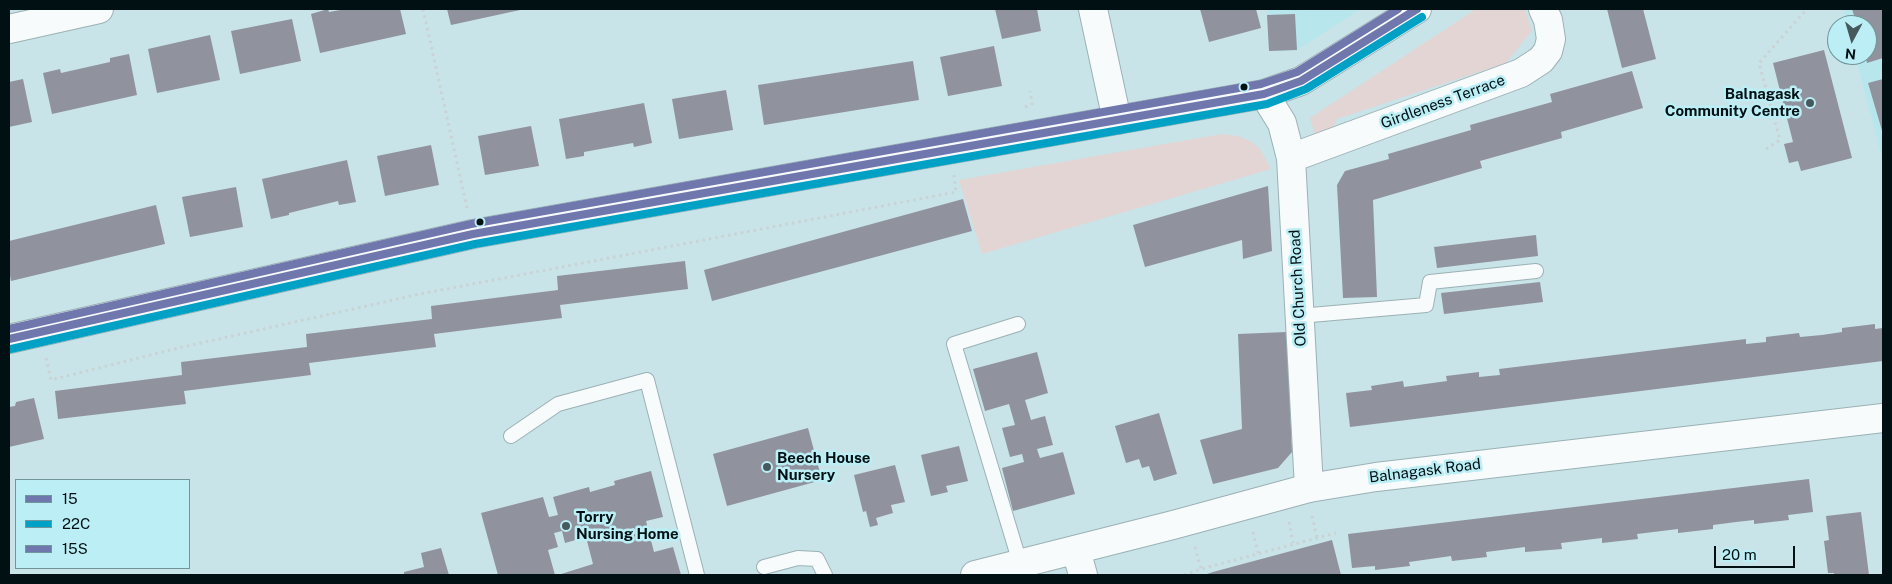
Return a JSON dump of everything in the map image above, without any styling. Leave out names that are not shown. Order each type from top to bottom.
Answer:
[{"type":"street","points":[[9,30],[100,9]]},
{"type":"street","points":[[1093,9],[1117,120]]},
{"type":"street","points":[[9,339],[473,234],[1264,94],[1301,81],[1416,9]]},
{"type":"street","name":"Girdleness Terrace","points":[[1291,158],[1522,73],[1541,60],[1548,51],[1551,39],[1548,20],[1543,9]]},
{"type":"street","name":"Old Church Road","points":[[1264,94],[1282,123],[1291,158],[1309,488]]},
{"type":"street","name":"Balnagask Road","points":[[976,575],[1020,563],[1079,562],[1173,525],[1309,488],[1376,477],[1883,418]]},
{"type":"lane","points":[[1299,316],[1426,305],[1430,282],[1536,271]]},
{"type":"lane","points":[[1018,324],[954,344],[1020,563]]},
{"type":"lane","points":[[511,436],[558,404],[647,380],[697,575]]},
{"type":"lane","points":[[764,568],[798,558],[816,559],[825,575]]},
{"type":"path","points":[[423,9],[473,234]]},
{"type":"path","points":[[1766,149],[1780,140],[1758,63],[1807,9]]},
{"type":"path","points":[[40,332],[51,380],[174,349],[420,294],[956,192],[950,150]]},
{"type":"path","points":[[1311,514],[1317,537]]},
{"type":"path","points":[[1288,520],[1293,544]]},
{"type":"path","points":[[1252,531],[1258,553]]},
{"type":"path","points":[[1184,575],[1336,533]]},
{"type":"path","points":[[1195,547],[1201,569]]},
{"type":"shaded area","points":[[1267,9],[1361,9],[1297,50],[1269,51]]},
{"type":"shaded area","points":[[1476,9],[1525,9],[1532,31],[1506,63],[1337,119],[1331,133],[1316,139],[1310,118]]},
{"type":"shaded area","points":[[1843,9],[1883,9],[1883,162],[1858,65],[1877,65],[1877,15],[1844,15]]},
{"type":"shaded area","points":[[1222,134],[1238,136],[1252,142],[1260,149],[1271,169],[982,254],[959,180]]},
{"type":"building","points":[[328,9],[329,12],[346,9],[400,9],[406,34],[320,53],[311,14]]},
{"type":"building","points":[[447,9],[520,9],[520,10],[451,25]]},
{"type":"building","points":[[995,9],[1037,9],[1041,31],[1002,39]]},
{"type":"building","points":[[1200,9],[1256,9],[1261,28],[1209,42]]},
{"type":"building","points":[[1607,9],[1643,9],[1656,59],[1622,68]]},
{"type":"building","points":[[1852,9],[1883,9],[1883,58],[1877,60],[1877,15],[1854,15]]},
{"type":"building","points":[[1295,14],[1297,50],[1269,51],[1267,15]]},
{"type":"building","points":[[292,19],[301,61],[240,74],[231,31]]},
{"type":"building","points":[[210,35],[220,80],[157,93],[148,49]]},
{"type":"building","points":[[994,46],[1002,86],[948,96],[940,57]]},
{"type":"building","name":"Balnagask Community Centre","points":[[1824,50],[1852,158],[1801,171],[1798,161],[1789,163],[1784,144],[1793,142],[1773,63]]},
{"type":"building","points":[[129,54],[137,95],[52,114],[43,73],[60,69],[61,73],[110,62],[110,58]]},
{"type":"building","points":[[913,61],[919,100],[764,125],[758,85]]},
{"type":"building","points":[[1632,71],[1643,108],[1561,132],[1562,138],[1480,161],[1482,168],[1373,200],[1377,297],[1343,298],[1337,185],[1345,171],[1389,159],[1388,154],[1471,130],[1470,125],[1552,102],[1550,94]]},
{"type":"building","points":[[23,79],[32,122],[9,127],[9,82]]},
{"type":"building","points":[[1883,79],[1883,134],[1868,83]]},
{"type":"building","points":[[726,90],[733,130],[679,139],[672,99]]},
{"type":"building","points":[[644,103],[652,143],[634,147],[633,143],[584,152],[584,156],[566,159],[559,119]]},
{"type":"building","points":[[531,126],[539,166],[485,175],[478,136]]},
{"type":"building","points":[[431,145],[439,185],[385,196],[377,156]]},
{"type":"building","points":[[347,160],[356,202],[339,205],[338,201],[271,219],[262,179]]},
{"type":"building","points":[[1268,186],[1272,251],[1243,259],[1242,240],[1145,267],[1133,225]]},
{"type":"building","points":[[236,187],[243,227],[190,237],[182,197]]},
{"type":"building","points":[[963,199],[972,231],[712,301],[704,270]]},
{"type":"building","points":[[156,205],[165,244],[11,281],[9,241]]},
{"type":"building","points":[[1536,235],[1538,256],[1437,268],[1434,247]]},
{"type":"building","points":[[685,261],[688,289],[560,305],[562,318],[434,334],[436,347],[309,363],[311,375],[184,391],[186,404],[58,419],[55,391],[182,375],[181,362],[307,347],[306,334],[432,319],[431,306],[558,290],[557,276]]},
{"type":"building","points":[[1540,282],[1543,302],[1444,314],[1441,293]]},
{"type":"building","points":[[1875,324],[1875,329],[1883,328],[1883,361],[1350,427],[1346,393],[1372,390],[1371,386],[1403,381],[1404,387],[1447,381],[1446,376],[1479,372],[1479,377],[1500,375],[1499,369],[1746,339],[1746,344],[1766,342],[1766,337],[1799,333],[1800,337],[1822,335],[1842,332],[1842,328]]},
{"type":"building","points":[[1287,332],[1292,452],[1278,468],[1213,484],[1200,440],[1242,429],[1238,334]]},
{"type":"building","points":[[1037,352],[1048,393],[1025,400],[1031,420],[1045,416],[1053,445],[1037,449],[1040,458],[1063,452],[1075,494],[1013,511],[1002,468],[1024,462],[1022,454],[1010,457],[1002,428],[1015,425],[1009,404],[985,411],[973,369]]},
{"type":"building","points":[[34,398],[44,439],[9,447],[9,407],[15,406],[16,402]]},
{"type":"building","points":[[1159,413],[1177,474],[1154,481],[1149,466],[1142,468],[1139,459],[1126,463],[1115,426]]},
{"type":"building","name":"Beech House Nursery","points":[[808,428],[822,480],[727,506],[713,454]]},
{"type":"building","points":[[959,446],[968,481],[946,486],[948,492],[931,496],[921,455]]},
{"type":"building","points":[[895,465],[905,502],[891,505],[893,513],[876,518],[878,525],[870,527],[866,511],[863,512],[854,475]]},
{"type":"building","name":"Torry Nursing Home","points":[[651,471],[663,517],[646,521],[654,552],[673,547],[681,575],[558,575],[593,564],[586,537],[565,543],[562,531],[554,533],[558,547],[548,550],[555,575],[498,575],[481,513],[543,497],[549,517],[558,515],[553,497],[589,487],[590,492],[615,485],[614,481]]},
{"type":"building","points":[[1809,479],[1813,512],[1788,515],[1789,520],[1754,524],[1754,520],[1713,525],[1713,529],[1678,533],[1678,529],[1637,534],[1638,539],[1602,543],[1602,538],[1561,543],[1562,549],[1525,552],[1525,547],[1486,552],[1487,557],[1452,561],[1451,556],[1409,562],[1410,566],[1375,570],[1375,566],[1352,568],[1348,534]]},
{"type":"building","points":[[1861,512],[1869,575],[1834,575],[1834,573],[1828,573],[1824,541],[1829,540],[1826,516]]},
{"type":"building","points":[[1332,540],[1341,575],[1204,575],[1213,572]]},
{"type":"building","points":[[441,548],[449,575],[404,575],[404,572],[424,567],[421,553]]},
{"type":"transit line","name":"15S","points":[[9,329],[471,224],[1261,84],[1297,72],[1398,9]]},
{"type":"transit line","name":"15","points":[[9,339],[473,234],[1264,94],[1301,81],[1417,9]]},
{"type":"transit line","name":"22C","points":[[11,349],[475,244],[1267,104],[1306,89],[1422,17]]},
{"type":"place","name":"Balnagask Community Centre","points":[[1810,103]]},
{"type":"place","name":"Beech House Nursery","points":[[767,467]]},
{"type":"place","name":"Torry Nursing Home","points":[[566,526]]}]
